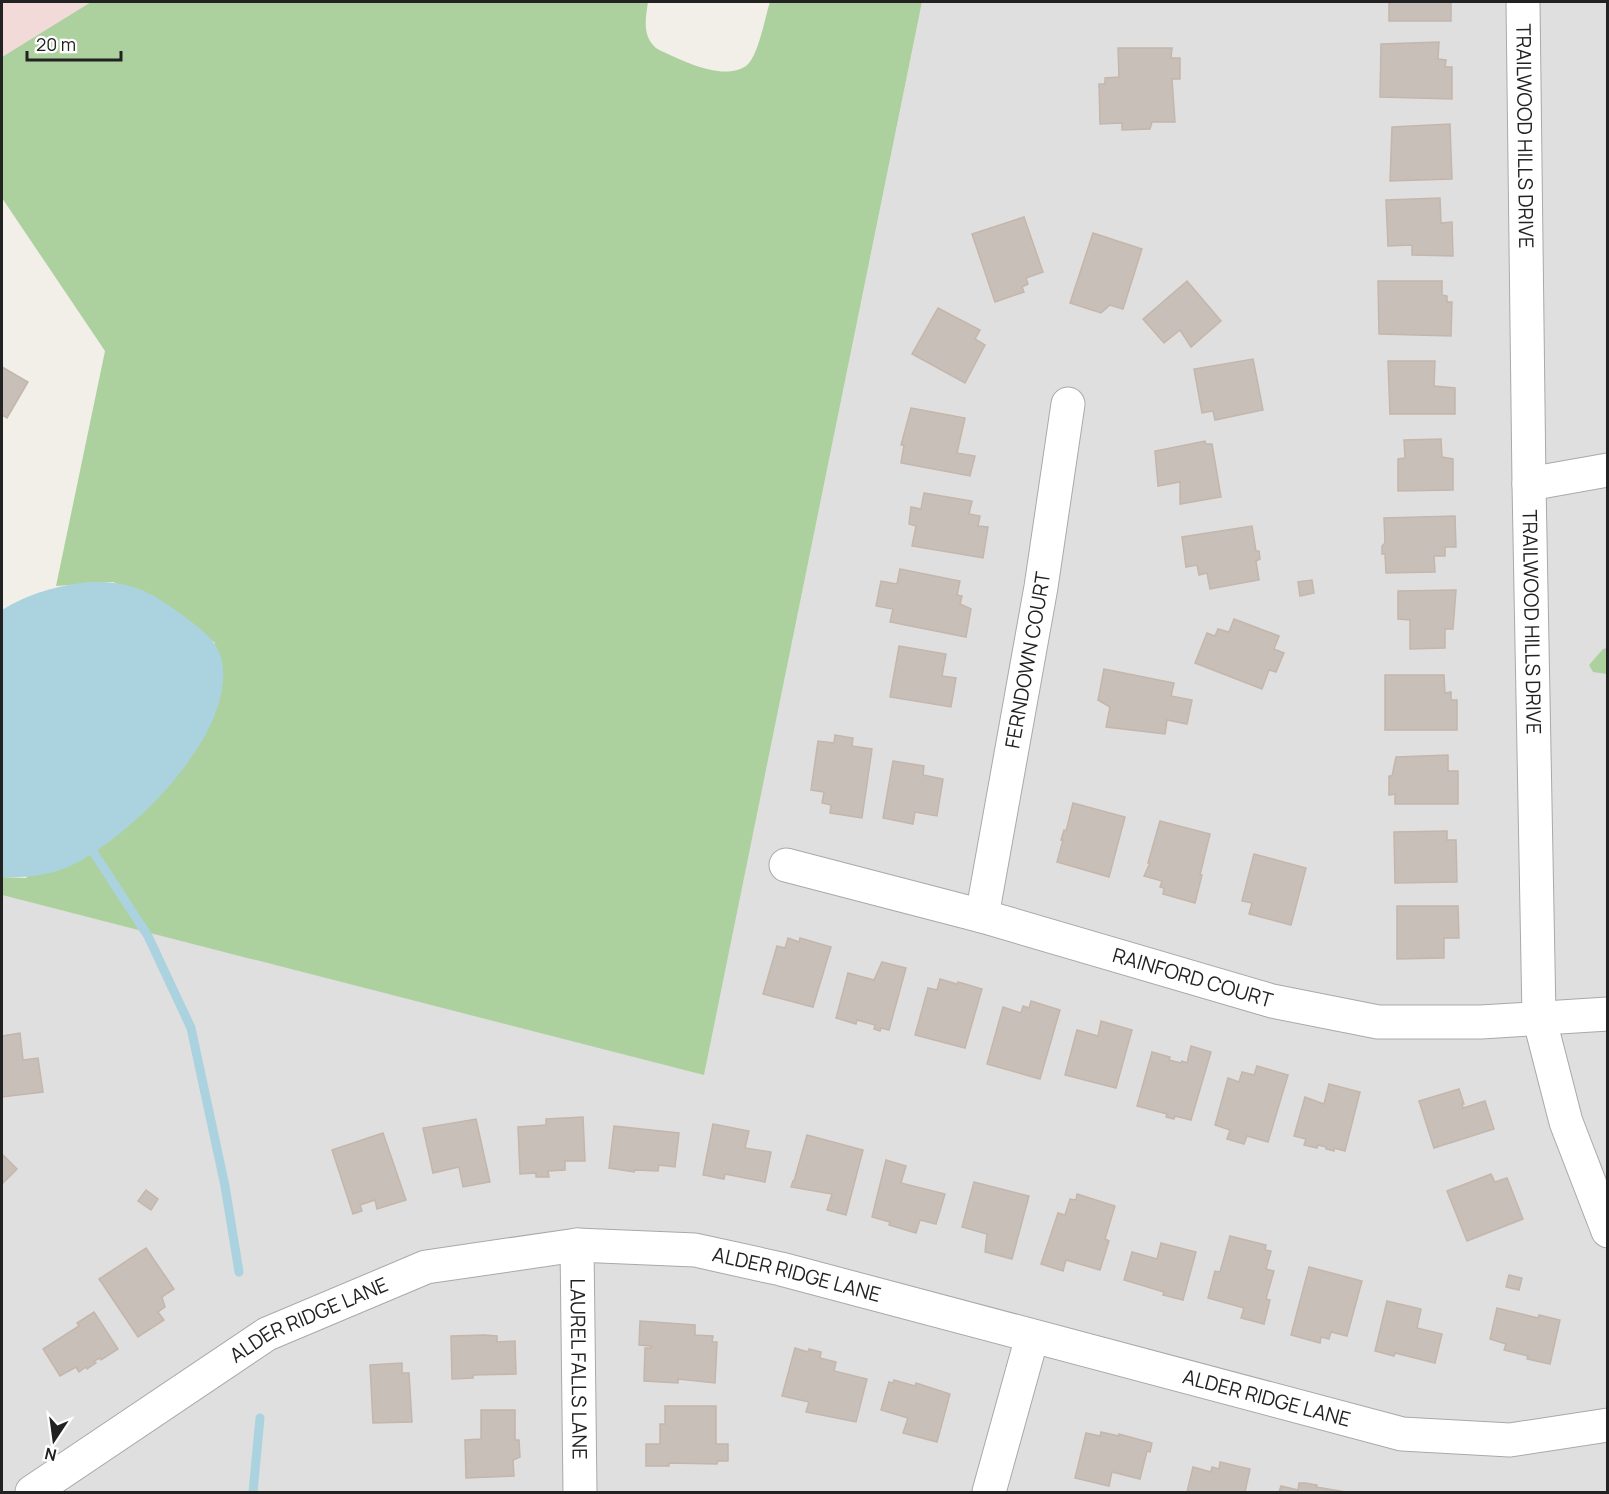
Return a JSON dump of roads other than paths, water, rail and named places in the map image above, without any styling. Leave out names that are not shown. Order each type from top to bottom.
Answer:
[{"type":"street","name":"TRAILWOOD HILLS DRIVE","points":[[1523,2],[1539,1017],[1566,1122],[1608,1231]]},
{"type":"street","name":"FERNDOWN COURT","points":[[982,916],[1041,587],[1068,404]]},
{"type":"street","points":[[1529,484],[1608,470]]},
{"type":"street","name":"RAINFORD COURT","points":[[786,865],[982,916],[1272,1000],[1378,1022],[1481,1022],[1608,1014]]},
{"type":"street","name":"ALDER RIDGE LANE","points":[[32,1492],[267,1334],[426,1267],[577,1245],[695,1250],[781,1269],[1402,1434],[1510,1440],[1608,1425]]},
{"type":"street","name":"LAUREL FALLS LANE","points":[[577,1245],[580,1492]]},
{"type":"street","points":[[989,1492],[1032,1337]]},
{"type":"water","points":[[89,582],[127,585],[148,593],[181,614],[210,638],[221,657],[222,686],[214,717],[197,749],[175,779],[149,808],[121,833],[93,853],[60,870],[35,876],[2,877],[2,610],[44,591]]},
{"type":"waterway","points":[[88,844],[148,936],[191,1028],[225,1186],[239,1272]]},
{"type":"waterway","points":[[253,1492],[260,1418]]}]
